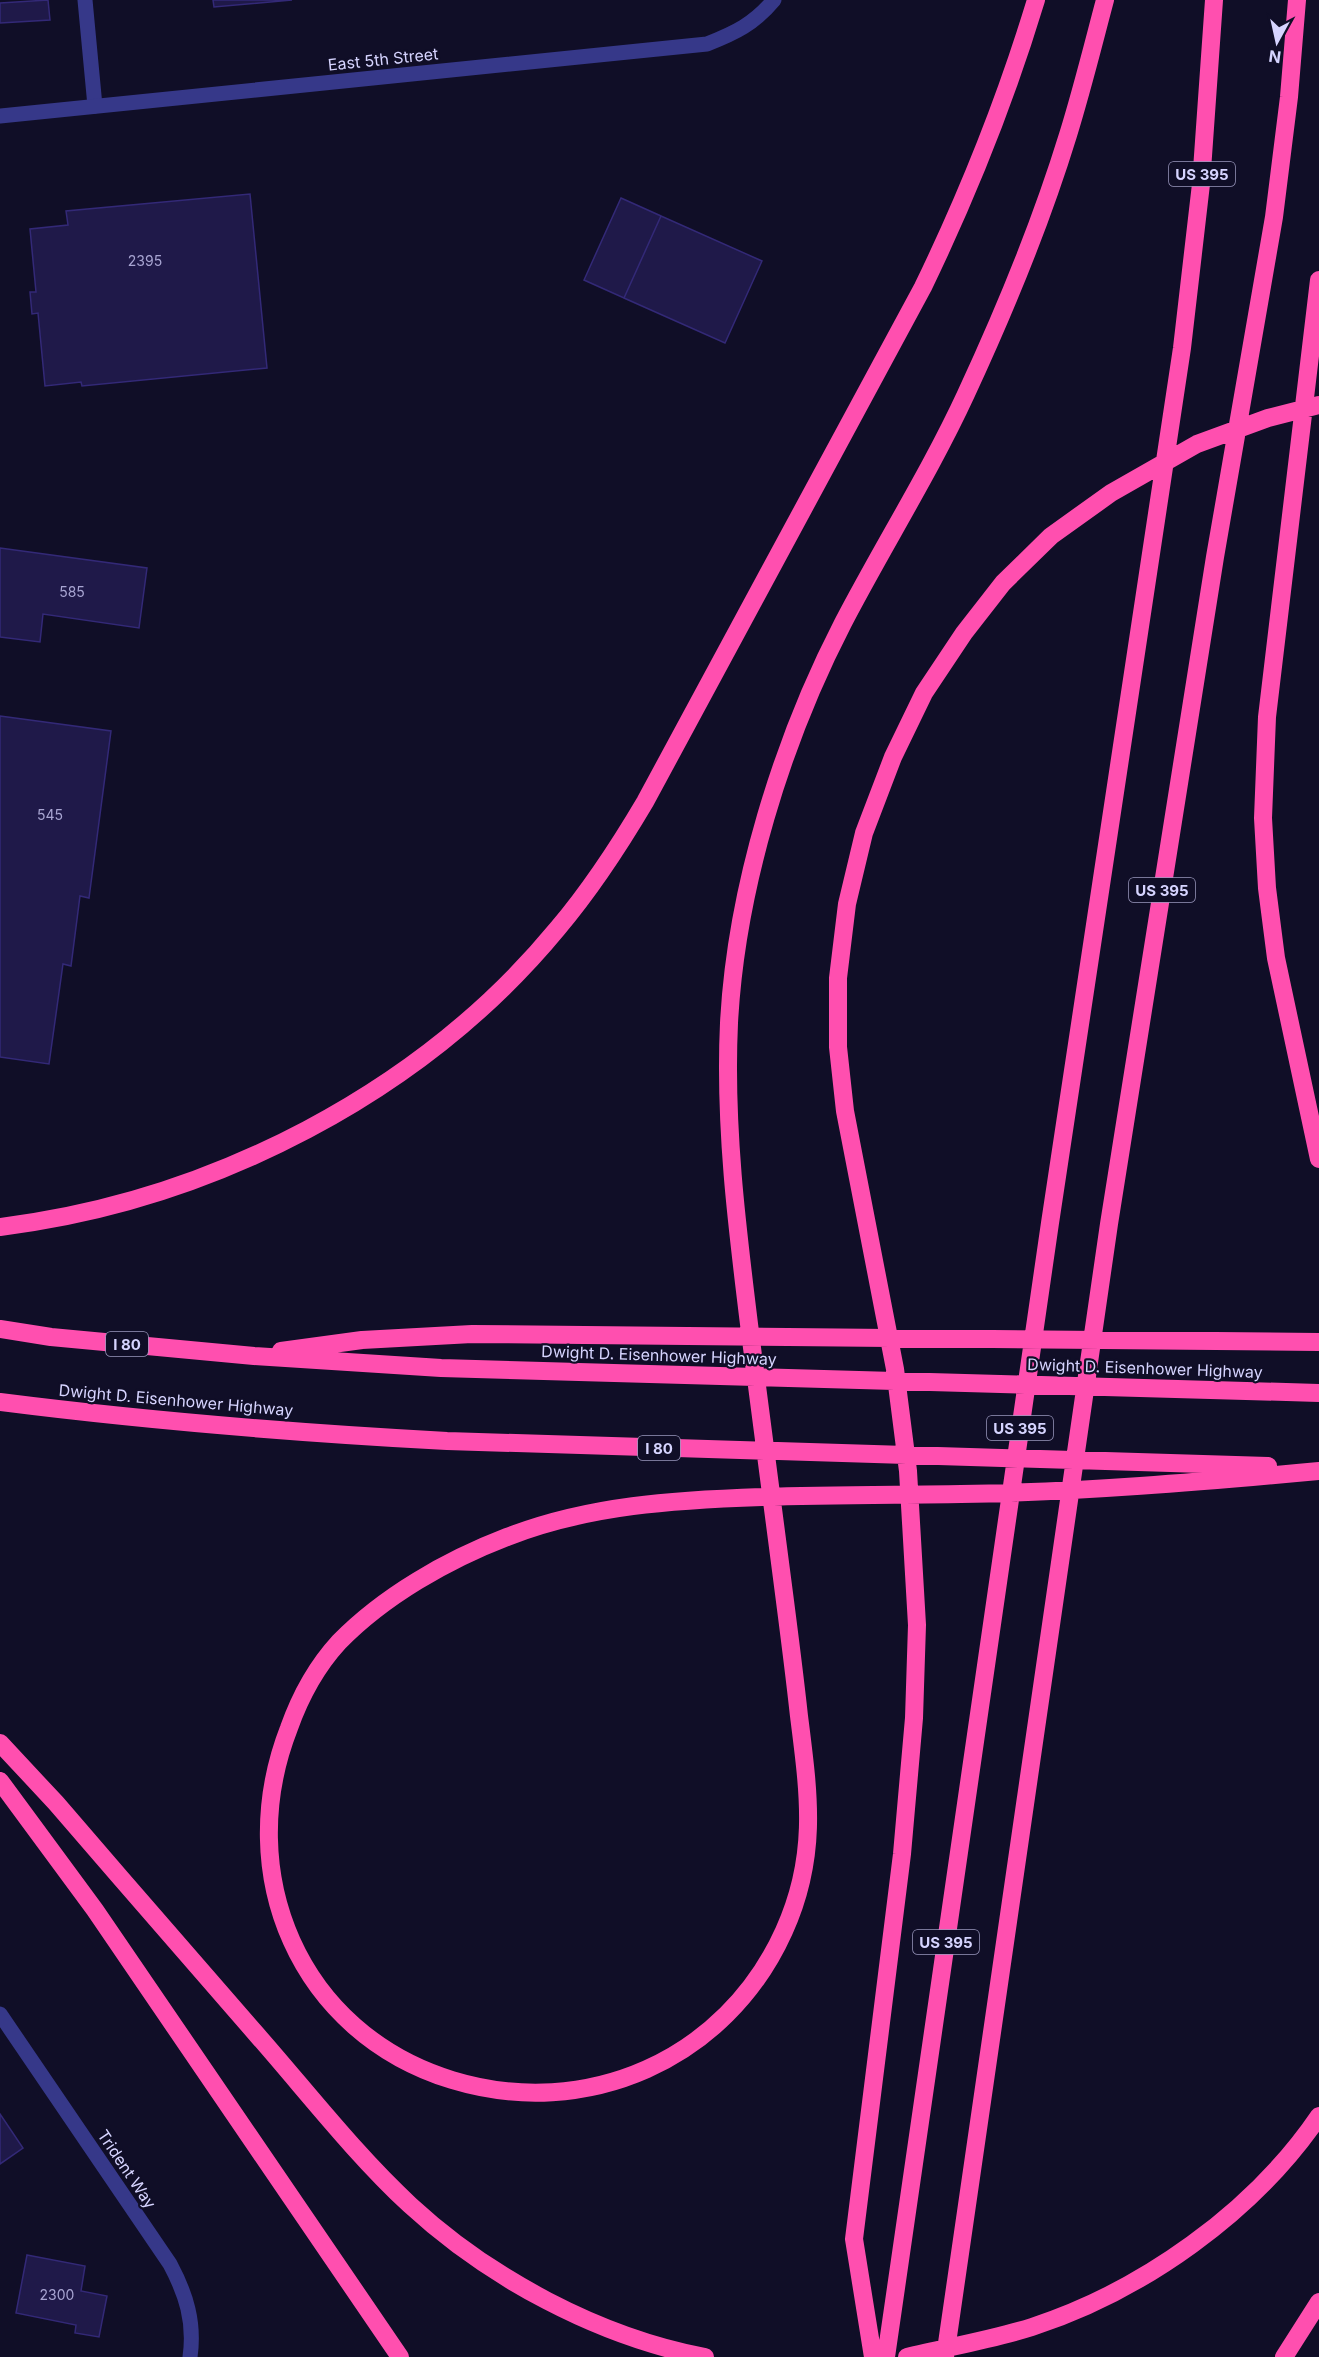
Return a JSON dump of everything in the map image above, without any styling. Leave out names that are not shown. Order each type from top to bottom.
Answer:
[{"type":"highway","points":[[0,1227],[85,1212],[148,1195],[213,1172],[308,1129],[402,1072],[445,1039],[485,1005],[557,930],[607,863],[645,802],[923,287],[957,217],[987,145],[1036,0]]},
{"type":"highway","points":[[1105,0],[1065,144],[1000,315],[962,402],[831,648],[807,699],[766,815],[747,894],[729,1019],[731,1152],[738,1233],[789,1628],[809,1796],[806,1862],[787,1925],[770,1959],[749,1990],[724,2018],[695,2042],[662,2062],[627,2078],[590,2088],[558,2093],[526,2094],[495,2091],[434,2074],[405,2061],[378,2044],[352,2024],[327,1997],[304,1966],[287,1932],[274,1896],[269,1859],[268,1820],[273,1782],[282,1745],[296,1709],[315,1675],[338,1644],[376,1611],[417,1582],[458,1558],[548,1523],[594,1511],[652,1502],[843,1494],[964,1494],[1084,1490],[1214,1481],[1319,1469]]},
{"type":"highway","name":"US 395","points":[[886,2357],[1050,1222],[1182,348],[1201,184],[1214,0]]},
{"type":"highway","name":"US 395","points":[[945,2357],[1109,1224],[1215,557],[1275,206],[1297,0]]},
{"type":"highway","points":[[1318,286],[1268,717],[1263,818],[1267,888],[1276,958],[1319,1159]]},
{"type":"highway","points":[[873,2357],[854,2239],[902,1854],[914,1718],[917,1625],[908,1471],[894,1369],[872,1242],[845,1111],[838,1047],[838,978],[847,904],[864,833],[893,757],[924,693],[964,633],[1004,583],[1051,536],[1111,493],[1197,444],[1268,418],[1319,405]]},
{"type":"highway","name":"Dwight D. Eisenhower Highway","points":[[0,1329],[51,1337],[254,1356],[453,1368],[1319,1393]]},
{"type":"highway","points":[[254,1356],[362,1340],[472,1334],[1319,1342]]},
{"type":"highway","name":"Dwight D. Eisenhower Highway","points":[[0,1402],[183,1422],[447,1441],[1319,1469]]},
{"type":"highway","points":[[0,1743],[56,1803],[379,2174],[439,2232],[498,2273],[558,2307],[652,2344],[705,2357]]},
{"type":"highway","points":[[0,1781],[95,1910],[400,2357]]},
{"type":"highway","points":[[907,2357],[1031,2327],[1089,2305],[1147,2274],[1183,2251],[1252,2192],[1286,2158],[1319,2116]]},
{"type":"highway","points":[[1287,2352],[1319,2302]]},
{"type":"street","points":[[85,0],[95,106]]},
{"type":"street","name":"East 5th Street","points":[[0,116],[707,44],[739,31],[762,15],[774,0]]},
{"type":"street","name":"Trident Way","points":[[0,2014],[170,2264],[183,2288],[190,2312],[193,2337],[190,2357]]},
{"type":"building","points":[[48,0],[50,20],[0,23],[0,3]]},
{"type":"building","points":[[213,0],[292,0],[214,7]]},
{"type":"building","points":[[250,194],[267,368],[82,386],[81,382],[45,386],[38,313],[32,314],[30,292],[36,292],[30,229],[68,225],[66,211]]},
{"type":"building","points":[[621,198],[661,216],[624,298],[584,280]]},
{"type":"building","points":[[661,216],[762,261],[725,343],[624,298]]},
{"type":"building","points":[[0,548],[147,568],[139,628],[43,614],[40,642],[0,637]]},
{"type":"building","points":[[0,716],[111,731],[89,898],[80,896],[71,966],[63,964],[49,1064],[0,1057]]},
{"type":"building","points":[[0,2114],[23,2148],[0,2164]]},
{"type":"building","points":[[27,2255],[85,2266],[81,2291],[107,2296],[99,2337],[75,2333],[76,2325],[16,2313]]}]
